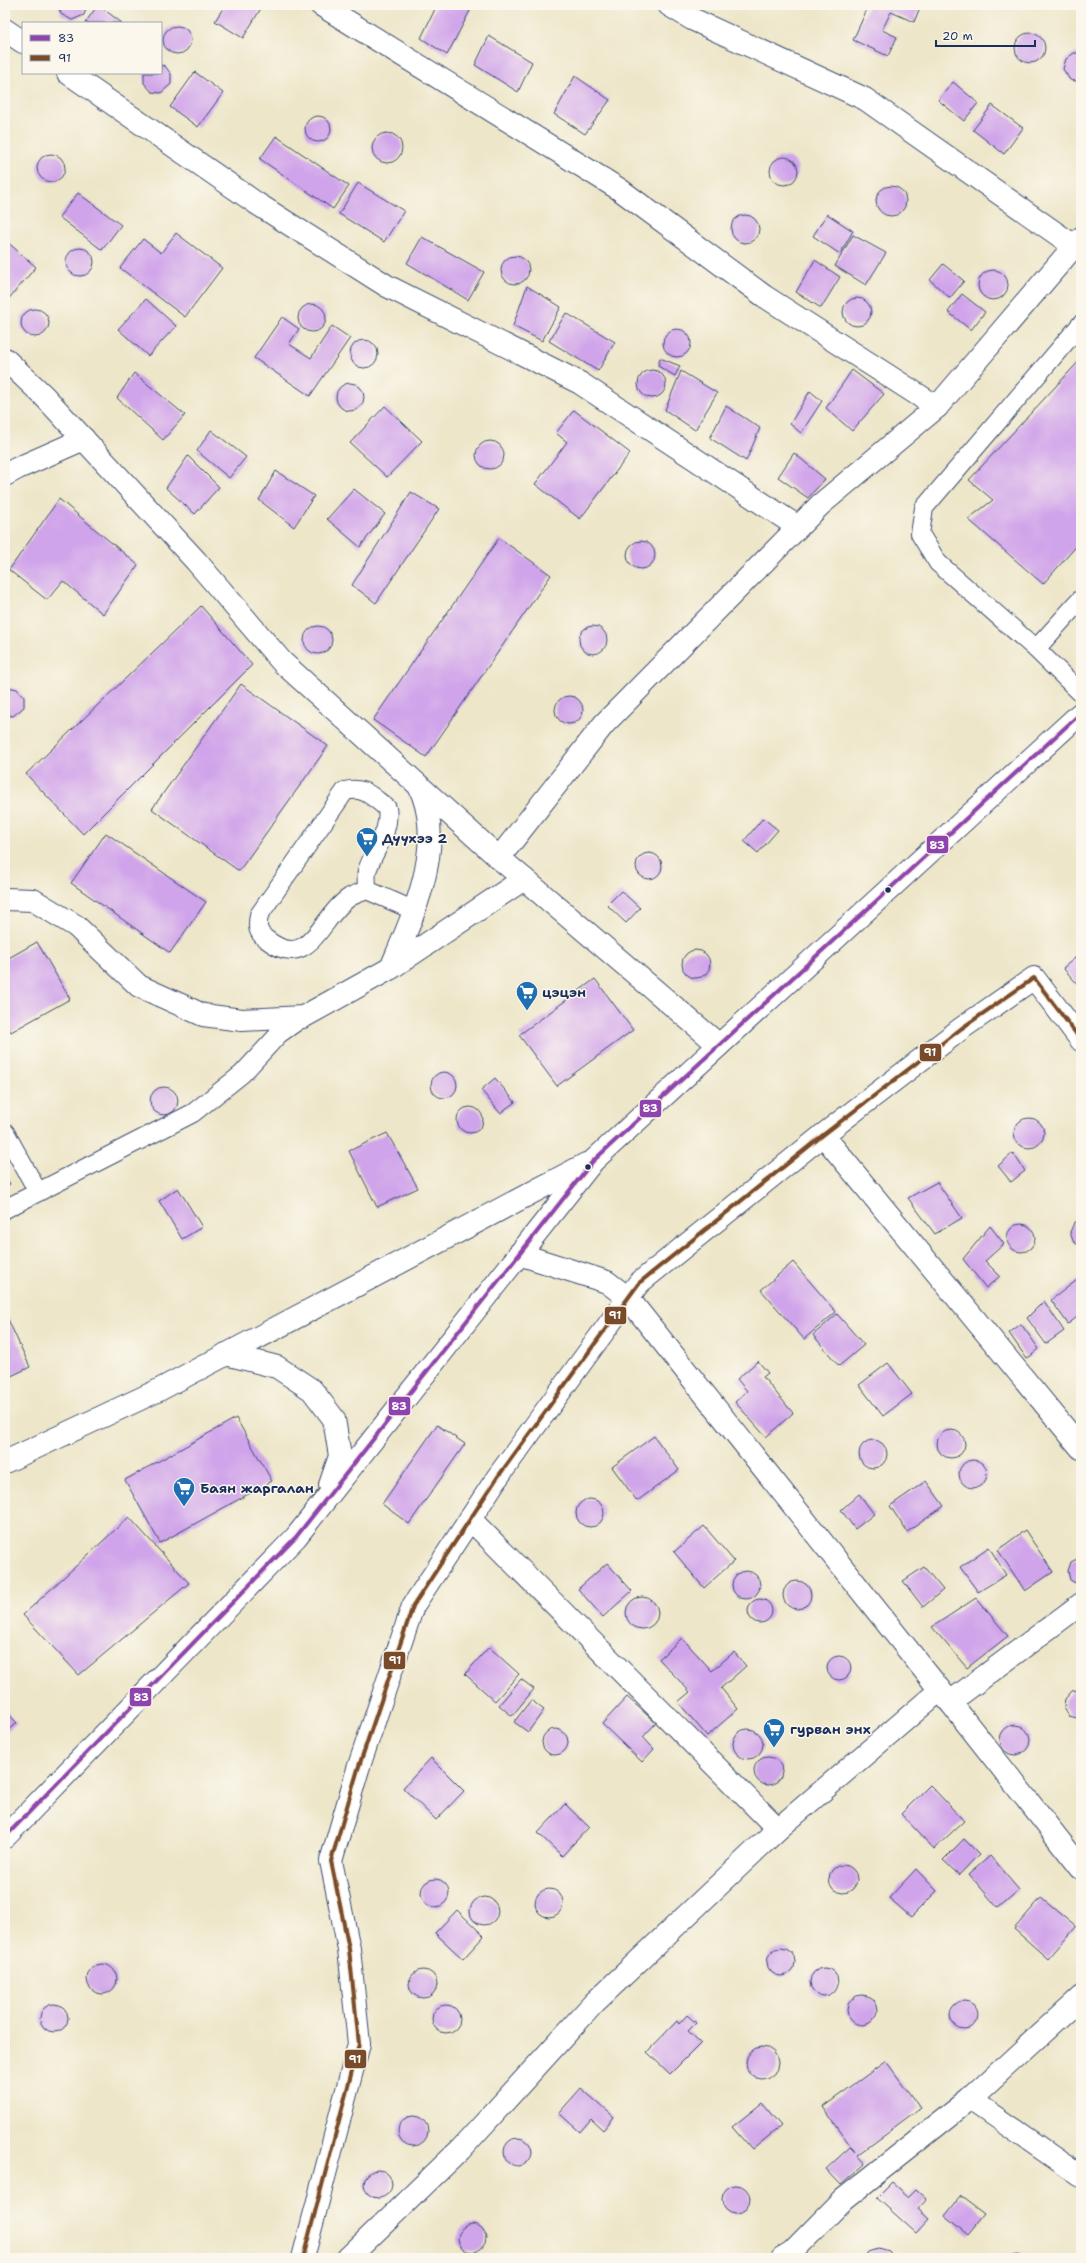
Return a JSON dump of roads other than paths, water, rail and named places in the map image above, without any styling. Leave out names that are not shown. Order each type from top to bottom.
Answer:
[{"type":"street","points":[[321,5],[619,189],[764,296],[937,407]]},
{"type":"street","points":[[500,858],[604,724],[820,505],[937,407],[1077,242],[865,99],[692,19],[670,5]]},
{"type":"street","points":[[5,30],[22,41]]},
{"type":"street","points":[[69,74],[256,203],[387,286],[580,384],[798,527]]},
{"type":"street","points":[[5,359],[84,439],[196,561],[282,662],[500,858],[719,1045]]},
{"type":"street","points":[[5,475],[84,439]]},
{"type":"street","points":[[5,1837],[296,1537],[593,1161],[1081,713]]},
{"type":"street","points":[[391,968],[415,911],[430,856],[427,801],[419,786]]},
{"type":"street","points":[[5,899],[33,900],[76,926],[139,986],[203,1015],[242,1020],[303,1017],[391,968],[524,879]]},
{"type":"street","points":[[303,2258],[304,2248],[359,2044],[349,1949],[331,1861],[358,1769],[413,1606],[497,1478],[639,1283],[823,1135],[962,1028],[1034,978],[1081,1040]]},
{"type":"street","points":[[823,1135],[1081,1448]]},
{"type":"street","points":[[5,1462],[158,1391],[593,1161]]},
{"type":"street","points":[[519,1254],[607,1282],[628,1298],[1081,1868]]},
{"type":"street","points":[[226,1354],[277,1367],[312,1390],[334,1419],[340,1456],[326,1499]]},
{"type":"street","points":[[470,1519],[778,1829]]},
{"type":"street","points":[[348,2258],[461,2149],[594,2002],[778,1829],[945,1696],[1081,1604]]},
{"type":"street","points":[[792,2256],[844,2199],[970,2099],[1081,1996]]},
{"type":"street","points":[[970,2099],[1081,2176]]},
{"type":"lane","points":[[1081,324],[924,508],[920,534],[938,563],[1036,649],[1081,693]]},
{"type":"lane","points":[[1036,649],[1081,600]]},
{"type":"lane","points":[[367,890],[367,872],[388,826],[389,817],[387,808],[362,790],[345,791],[259,915],[257,925],[261,934],[278,948],[291,951],[304,948],[350,897],[367,890],[415,911]]},
{"type":"lane","points":[[5,1208],[193,1113],[242,1074],[279,1034],[303,1017]]},
{"type":"lane","points":[[5,1132],[38,1192]]},
{"type":"place","name":"Дүүхээ 2","points":[[367,858]]},
{"type":"place","name":"цэцэн","points":[[527,1012]]},
{"type":"place","name":"Баян жаргалан","points":[[184,1508]]},
{"type":"place","name":"гурван энх","points":[[774,1748]]}]
